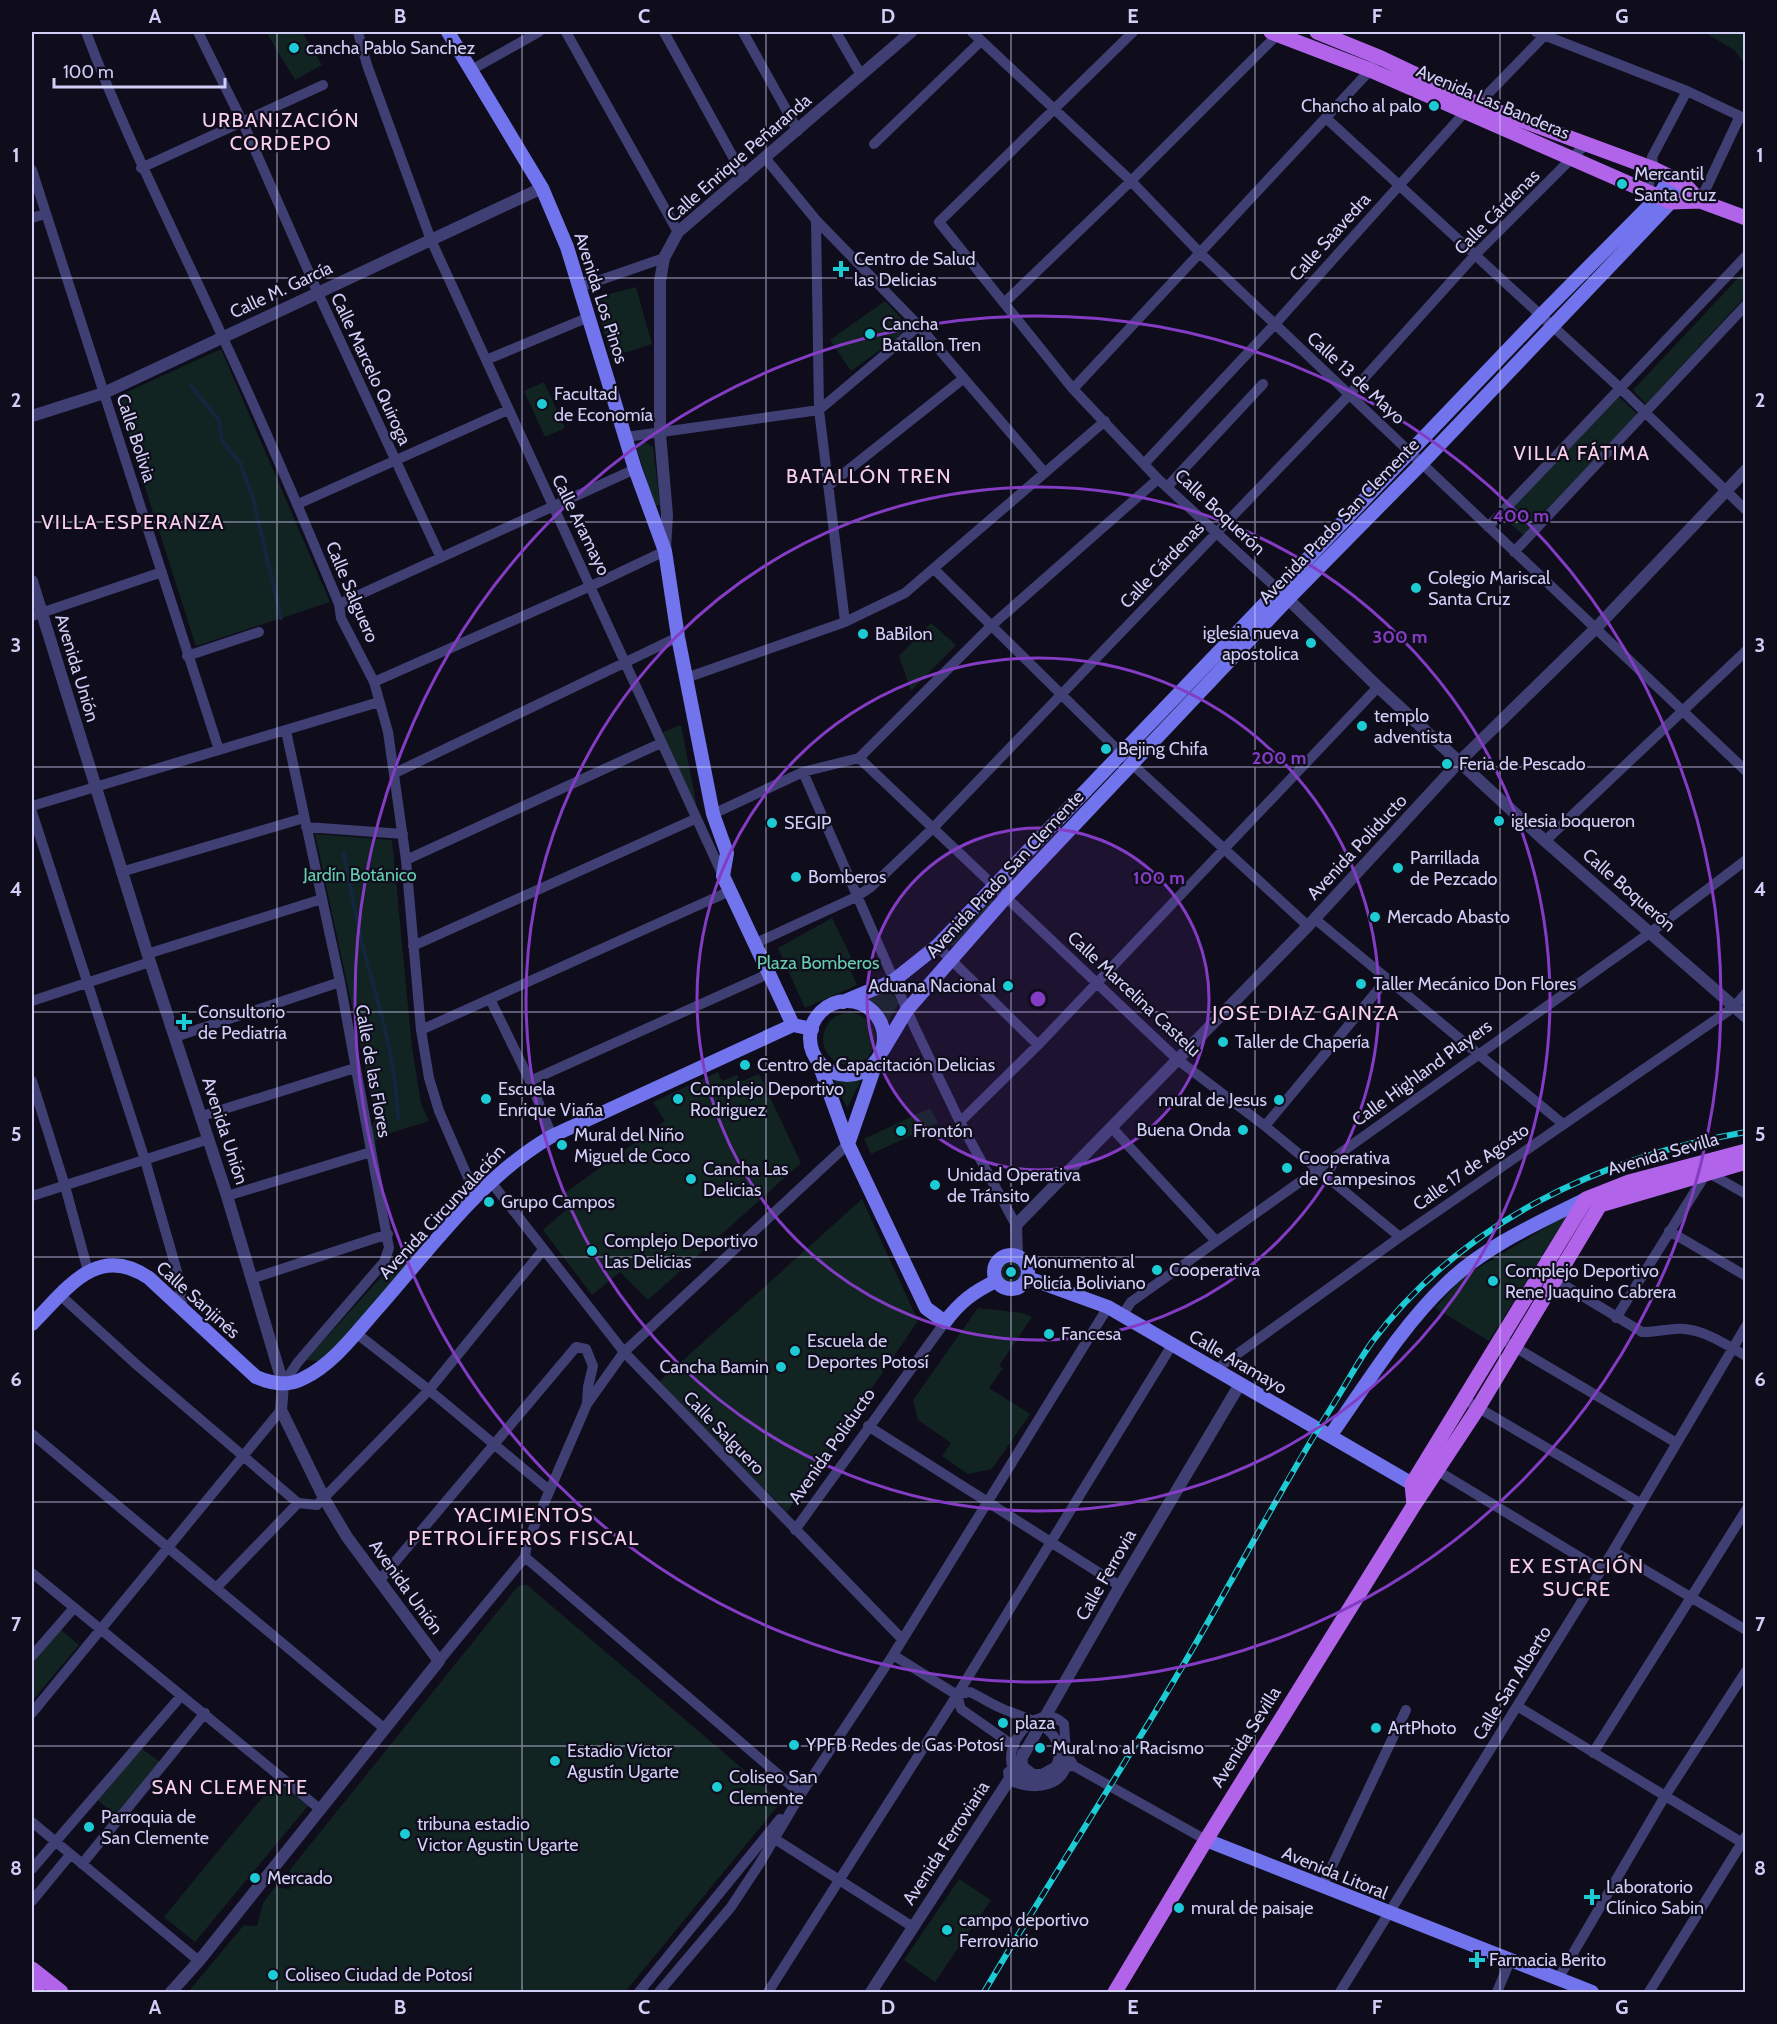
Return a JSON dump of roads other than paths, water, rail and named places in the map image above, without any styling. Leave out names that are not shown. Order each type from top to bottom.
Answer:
[{"type":"main road","name":"Avenida Los Pinos","points":[[448,32],[542,188],[567,247],[590,317],[635,469],[665,550],[678,637],[713,814],[728,853],[723,876]]},
{"type":"main road","name":"Avenida Las Banderas","points":[[1317,32],[1381,58],[1471,108],[1659,196],[1700,201],[1746,218]]},
{"type":"main road","name":"Avenida Las Banderas","points":[[1276,33],[1471,108],[1587,143],[1677,180],[1700,201]]},
{"type":"main road","name":"Avenida Prado San Clemente","points":[[880,1056],[907,1010],[950,959],[1132,764],[1410,452],[1541,315],[1677,180]]},
{"type":"main road","name":"Avenida Prado San Clemente","points":[[843,1002],[893,981],[937,946],[1122,752],[1283,594],[1422,463],[1551,326],[1659,196]]},
{"type":"main road","name":"Calle Aramayo","points":[[723,876],[793,1025]]},
{"type":"main road","points":[[848,1144],[885,1038],[876,1015],[855,1002],[843,1002],[826,1008],[819,1014],[812,1029],[811,1047],[848,1144],[926,1308],[945,1322]]},
{"type":"main road","points":[[793,1025],[812,1029]]},
{"type":"main road","name":"Avenida Circunvalación","points":[[283,1384],[302,1380],[319,1370],[356,1333],[476,1196],[523,1152],[552,1136],[793,1025]]},
{"type":"main road","points":[[818,1061],[836,1074],[847,1075],[868,1069],[880,1056]]},
{"type":"main road","name":"Avenida Sevilla","points":[[1120,1990],[1206,1840],[1414,1505],[1418,1487],[1478,1408],[1515,1347],[1586,1199],[1629,1182],[1746,1151]]},
{"type":"main road","name":"Avenida Sevilla","points":[[1432,1467],[1464,1400],[1501,1338],[1600,1205],[1746,1162]]},
{"type":"main road","points":[[1330,1436],[1409,1327],[1446,1283],[1524,1230],[1586,1199]]},
{"type":"main road","points":[[1007,1256],[1017,1256],[1028,1267],[1028,1278],[1015,1289],[1004,1288],[996,1281],[994,1270],[999,1260],[1007,1256]]},
{"type":"main road","name":"Calle Sanjinés","points":[[32,1324],[60,1295],[88,1271],[101,1265],[117,1264],[134,1268],[256,1377],[271,1383],[283,1384]]},
{"type":"main road","name":"Calle Aramayo","points":[[1028,1278],[1108,1308],[1418,1487]]},
{"type":"main road","name":"Avenida Poliducto","points":[[945,1322],[958,1304],[972,1293],[996,1281]]},
{"type":"main road","name":"Avenida Litoral","points":[[1206,1840],[1389,1914],[1592,1992]]},
{"type":"main road","points":[[32,1969],[61,1992]]},
{"type":"main road","points":[[32,1987],[38,1992]]},
{"type":"street","name":"Calle Salguero","points":[[86,32],[141,168],[223,337],[298,504],[339,604],[341,618],[374,682],[395,773],[406,860],[421,1030],[429,1078],[439,1111],[476,1196]]},
{"type":"street","name":"Calle Marcelo Quiroga","points":[[198,32],[243,123],[318,293],[440,556]]},
{"type":"street","name":"Calle Aramayo","points":[[358,32],[431,240],[723,876]]},
{"type":"street","points":[[471,70],[539,32]]},
{"type":"street","points":[[566,32],[678,232]]},
{"type":"street","points":[[663,32],[744,177]]},
{"type":"street","points":[[743,32],[798,131]]},
{"type":"street","points":[[836,32],[861,75]]},
{"type":"street","name":"Calle Enrique Peñaranda","points":[[664,258],[678,232],[766,159],[911,32]]},
{"type":"street","name":"Calle 13 de Mayo","points":[[972,32],[1131,181],[1201,254],[1746,771]]},
{"type":"street","points":[[1054,111],[1133,32]]},
{"type":"street","points":[[1004,303],[1131,181],[1276,33]]},
{"type":"street","points":[[1543,33],[1686,91],[1743,118],[1700,201]]},
{"type":"street","name":"Calle Saavedra","points":[[1144,464],[1275,324],[1398,186],[1543,33]]},
{"type":"street","points":[[874,144],[981,41]]},
{"type":"street","points":[[1073,388],[1201,254],[1381,58]]},
{"type":"street","points":[[141,168],[323,85]]},
{"type":"street","points":[[1659,196],[1652,156],[1686,91]]},
{"type":"street","name":"Calle Boquerón","points":[[1054,111],[939,222],[1073,388],[1158,479],[1545,841],[1652,932],[1746,1017]]},
{"type":"street","points":[[1326,118],[1620,388],[1746,510]]},
{"type":"street","name":"Calle Cárdenas","points":[[756,943],[856,897],[871,887],[933,828],[1349,395],[1475,255],[1587,143]]},
{"type":"street","points":[[766,159],[816,220],[919,326],[1045,474]]},
{"type":"street","name":"Calle Bolivia","points":[[32,170],[219,750]]},
{"type":"street","name":"Calle M. García","points":[[32,416],[104,393],[542,188]]},
{"type":"street","points":[[32,218],[45,214]]},
{"type":"street","points":[[816,220],[819,410],[845,622]]},
{"type":"street","points":[[1488,526],[1746,256]]},
{"type":"street","points":[[374,682],[591,586],[665,550],[667,515],[660,434],[660,281],[664,258],[580,287]]},
{"type":"street","points":[[1514,552],[1746,305]]},
{"type":"street","points":[[486,360],[590,317]]},
{"type":"street","points":[[626,437],[819,410],[919,326]]},
{"type":"street","points":[[828,486],[964,378]]},
{"type":"street","points":[[1167,487],[1263,384]]},
{"type":"street","points":[[298,504],[508,410]]},
{"type":"street","points":[[686,678],[845,622],[905,593],[1105,421]]},
{"type":"street","points":[[339,604],[635,469]]},
{"type":"street","name":"Avenida Poliducto","points":[[1016,1225],[1113,1129],[1311,923],[1460,762],[1596,628],[1746,470]]},
{"type":"street","points":[[713,814],[803,772],[859,758],[991,626],[1158,479]]},
{"type":"street","points":[[934,569],[1132,764],[1225,848],[1311,923],[1387,979],[1563,1124]]},
{"type":"street","points":[[37,614],[162,572]]},
{"type":"street","name":"Avenida Unión","points":[[32,581],[37,614],[227,1196],[283,1384],[281,1410],[325,1500],[347,1537],[439,1661]]},
{"type":"street","points":[[187,656],[259,632]]},
{"type":"street","points":[[395,773],[678,637]]},
{"type":"street","points":[[1545,841],[1682,708],[1746,651]]},
{"type":"street","points":[[960,1122],[1038,1045],[1378,687]]},
{"type":"street","points":[[32,806],[379,702]]},
{"type":"street","name":"Calle de las Flores","points":[[283,1384],[298,1362],[384,1262],[389,1248],[340,982],[286,731]]},
{"type":"street","points":[[406,860],[661,743]]},
{"type":"street","name":"Calle Marcelina Castelu","points":[[859,758],[1178,1060],[1265,1126],[1400,1237]]},
{"type":"street","points":[[803,772],[893,981],[960,1122],[1016,1225],[1017,1256]]},
{"type":"street","points":[[32,812],[145,1160],[178,1275],[183,1310]]},
{"type":"street","points":[[413,946],[695,819]]},
{"type":"street","points":[[121,872],[305,823],[403,834]]},
{"type":"street","name":"Calle Highland Players","points":[[1122,1316],[1131,1302],[1318,1170],[1477,1053],[1652,932],[1746,860]]},
{"type":"street","points":[[421,1030],[730,891]]},
{"type":"street","points":[[32,1001],[322,898]]},
{"type":"street","points":[[937,946],[1038,1045]]},
{"type":"street","points":[[530,1081],[770,973]]},
{"type":"street","points":[[1265,1126],[1387,979]]},
{"type":"street","points":[[175,1037],[340,982]]},
{"type":"street","name":"Calle 17 de Agosto","points":[[1215,1370],[1400,1237],[1734,1007],[1746,993]]},
{"type":"street","points":[[490,999],[530,1081],[552,1136]]},
{"type":"street","points":[[202,1116],[356,1068]]},
{"type":"street","points":[[32,1081],[65,1186],[88,1271]]},
{"type":"street","points":[[1113,1129],[1216,1241]]},
{"type":"street","points":[[32,1196],[209,1139]]},
{"type":"street","points":[[171,1992],[199,1961],[525,1557],[527,1543],[587,1404],[624,1352],[848,1144]]},
{"type":"street","points":[[227,1196],[371,1152]]},
{"type":"street","points":[[1616,1318],[1707,1172],[1746,1194]]},
{"type":"street","name":"Calle Salguero","points":[[490,1182],[624,1352],[902,1639]]},
{"type":"street","points":[[1670,1231],[1746,1276]]},
{"type":"street","points":[[251,1279],[388,1234]]},
{"type":"street","points":[[60,1295],[138,1366],[298,1503],[317,1505],[325,1500],[429,1390],[543,1250]]},
{"type":"street","points":[[1548,1276],[1642,1332],[1657,1333],[1683,1328],[1699,1332],[1746,1356]]},
{"type":"street","points":[[659,1992],[731,1907],[801,1794],[893,1655],[1108,1308]]},
{"type":"street","name":"Avenida Poliducto","points":[[795,1530],[945,1322]]},
{"type":"street","name":"Calle San Alberto","points":[[1340,1992],[1613,1551],[1675,1442],[1746,1326]]},
{"type":"street","points":[[356,1333],[495,1443],[549,1490]]},
{"type":"street","points":[[1501,1338],[1675,1442]]},
{"type":"street","points":[[768,1992],[957,1695],[1172,1345]]},
{"type":"street","points":[[379,1581],[576,1347],[586,1349],[593,1360],[587,1404]]},
{"type":"street","name":"Calle Ferrovia","points":[[1048,1711],[1240,1384]]},
{"type":"street","points":[[1464,1400],[1640,1503]]},
{"type":"street","points":[[32,1713],[281,1410]]},
{"type":"street","points":[[868,1426],[1120,1586]]},
{"type":"street","points":[[32,1434],[384,1729]]},
{"type":"street","points":[[1432,1467],[1601,1570]]},
{"type":"street","points":[[216,1588],[298,1503]]},
{"type":"street","points":[[1593,1753],[1694,1597],[1746,1510]]},
{"type":"street","points":[[1613,1551],[1694,1597],[1746,1630]]},
{"type":"street","points":[[525,1557],[801,1794]]},
{"type":"street","points":[[32,1573],[73,1609],[205,1713],[321,1810]]},
{"type":"street","points":[[32,1656],[73,1609]]},
{"type":"street","points":[[893,1655],[957,1695],[961,1708],[1014,1746]]},
{"type":"street","points":[[1558,1979],[1665,1796],[1746,1671]]},
{"type":"street","points":[[957,1695],[970,1692],[1035,1722],[1054,1736],[1059,1750],[1058,1762],[1050,1774],[1041,1780],[1032,1781],[1022,1778],[1012,1763],[1012,1751],[1017,1736],[1032,1722],[1041,1717],[1052,1716],[1064,1724],[1066,1753],[1074,1766],[1053,1768],[1038,1774],[1033,1774],[1023,1766],[1020,1759],[1029,1738],[1037,1730],[1054,1728],[1064,1732],[1068,1739],[1068,1760],[1063,1771],[1054,1782],[1044,1787],[1023,1787],[1009,1780],[1006,1761],[1014,1746],[1035,1722]]},
{"type":"street","points":[[32,1869],[181,1696]]},
{"type":"street","points":[[1517,1706],[1744,1841],[1649,1992]]},
{"type":"street","points":[[1322,1887],[1406,1710]]},
{"type":"street","name":"Avenida Ferroviaria","points":[[871,1992],[1009,1780],[1035,1722],[1048,1711]]},
{"type":"street","points":[[82,1864],[205,1713]]},
{"type":"street","name":"Avenida Litoral","points":[[1074,1766],[1206,1840]]},
{"type":"street","points":[[639,1992],[801,1794]]},
{"type":"street","points":[[32,1822],[199,1961]]},
{"type":"street","points":[[775,1839],[912,1927]]},
{"type":"street","points":[[32,1901],[70,1855]]},
{"type":"street","points":[[718,1896],[731,1907]]},
{"type":"street","points":[[1497,1992],[1510,1961]]},
{"type":"waterway","points":[[191,386],[219,420],[222,441],[240,463],[253,498],[281,618]]},
{"type":"waterway","points":[[343,853],[359,932],[390,1050],[398,1118]]},
{"type":"railway","points":[[984,1992],[1170,1687],[1356,1366],[1372,1342],[1408,1300],[1448,1262],[1492,1229],[1538,1201],[1639,1158],[1692,1143],[1746,1132]]},
{"type":"place","name":"cancha Pablo Sanchez","points":[[294,48]]},
{"type":"place","name":"Chancho al palo","points":[[1434,106]]},
{"type":"place","name":"Mercantil Santa Cruz","points":[[1622,184]]},
{"type":"place","name":"Centro de Salud las Delicias","points":[[841,269]]},
{"type":"place","name":"Cancha Batallon Tren","points":[[870,334]]},
{"type":"place","name":"Facultad de Economía","points":[[542,404]]},
{"type":"place","name":"Colegio Mariscal Santa Cruz","points":[[1416,588]]},
{"type":"place","name":"BaBilon","points":[[863,634]]},
{"type":"place","name":"iglesia nueva apostolica","points":[[1311,643]]},
{"type":"place","name":"templo adventista","points":[[1362,726]]},
{"type":"place","name":"Bejing Chifa","points":[[1106,749]]},
{"type":"place","name":"Feria de Pescado","points":[[1447,764]]},
{"type":"place","name":"iglesia boqueron","points":[[1499,821]]},
{"type":"place","name":"SEGIP","points":[[772,823]]},
{"type":"place","name":"Parrillada de Pezcado","points":[[1398,868]]},
{"type":"place","name":"Bomberos","points":[[796,877]]},
{"type":"place","name":"Mercado Abasto","points":[[1375,917]]},
{"type":"place","name":"Taller Mecánico Don Flores","points":[[1361,984]]},
{"type":"place","name":"Aduana Nacional","points":[[1008,986]]},
{"type":"place","name":"Consultorio de Pediatría","points":[[184,1022]]},
{"type":"place","name":"Taller de Chapería","points":[[1223,1042]]},
{"type":"place","name":"Centro de Capacitación Delicias","points":[[745,1065]]},
{"type":"place","name":"Escuela Enrique Viaña","points":[[486,1099]]},
{"type":"place","name":"Complejo Deportivo Rodriguez","points":[[678,1099]]},
{"type":"place","name":"mural de Jesus","points":[[1279,1100]]},
{"type":"place","name":"Buena Onda","points":[[1243,1130]]},
{"type":"place","name":"Frontón","points":[[901,1131]]},
{"type":"place","name":"Mural del Niño Miguel de Coco","points":[[562,1145]]},
{"type":"place","name":"Cooperativa de Campesinos","points":[[1287,1168]]},
{"type":"place","name":"Cancha Las Delicias","points":[[691,1179]]},
{"type":"place","name":"Unidad Operativa de Tránsito","points":[[935,1185]]},
{"type":"place","name":"Grupo Campos","points":[[489,1202]]},
{"type":"place","name":"Complejo Deportivo Las Delicias","points":[[592,1251]]},
{"type":"place","name":"Cooperativa","points":[[1157,1270]]},
{"type":"place","name":"Monumento al Policía Boliviano","points":[[1011,1272]]},
{"type":"place","name":"Complejo Deportivo Rene Juaquino Cabrera","points":[[1493,1281]]},
{"type":"place","name":"Fancesa","points":[[1049,1334]]},
{"type":"place","name":"Escuela de Deportes Potosí","points":[[795,1351]]},
{"type":"place","name":"Cancha Bamin","points":[[781,1367]]},
{"type":"place","name":"plaza","points":[[1003,1723]]},
{"type":"place","name":"ArtPhoto","points":[[1376,1728]]},
{"type":"place","name":"YPFB Redes de Gas Potosí","points":[[794,1745]]},
{"type":"place","name":"Mural no al Racismo","points":[[1040,1748]]},
{"type":"place","name":"Estadio Víctor Agustín Ugarte","points":[[555,1761]]},
{"type":"place","name":"Coliseo San Clemente","points":[[717,1787]]},
{"type":"place","name":"Parroquia de San Clemente","points":[[89,1827]]},
{"type":"place","name":"tribuna estadio Victor Agustin Ugarte","points":[[405,1834]]},
{"type":"place","name":"Mercado","points":[[255,1878]]},
{"type":"place","name":"Laboratorio Clínico Sabin","points":[[1592,1897]]},
{"type":"place","name":"mural de paisaje","points":[[1179,1908]]},
{"type":"place","name":"campo deportivo Ferroviario","points":[[947,1930]]},
{"type":"place","name":"Farmacia Berito","points":[[1477,1960]]},
{"type":"place","name":"Coliseo Ciudad de Potosí","points":[[273,1975]]},
{"type":"district","name":"URBANIZACIÓN CORDEPO","points":[[281,132]]},
{"type":"district","name":"VILLA FÁTIMA","points":[[1582,453]]},
{"type":"district","name":"BATALLÓN TREN","points":[[869,476]]},
{"type":"district","name":"VILLA ESPERANZA","points":[[133,522]]},
{"type":"district","name":"JOSE DIAZ GAINZA","points":[[1306,1013]]},
{"type":"district","name":"YACIMIENTOS PETROLÍFEROS FISCAL","points":[[524,1526]]},
{"type":"district","name":"EX ESTACIÓN SUCRE","points":[[1577,1578]]},
{"type":"district","name":"SAN CLEMENTE","points":[[230,1787]]},
{"type":"park label","name":"Jardín Botánico","points":[[360,875]]},
{"type":"park label","name":"Plaza Bomberos","points":[[818,963]]}]
